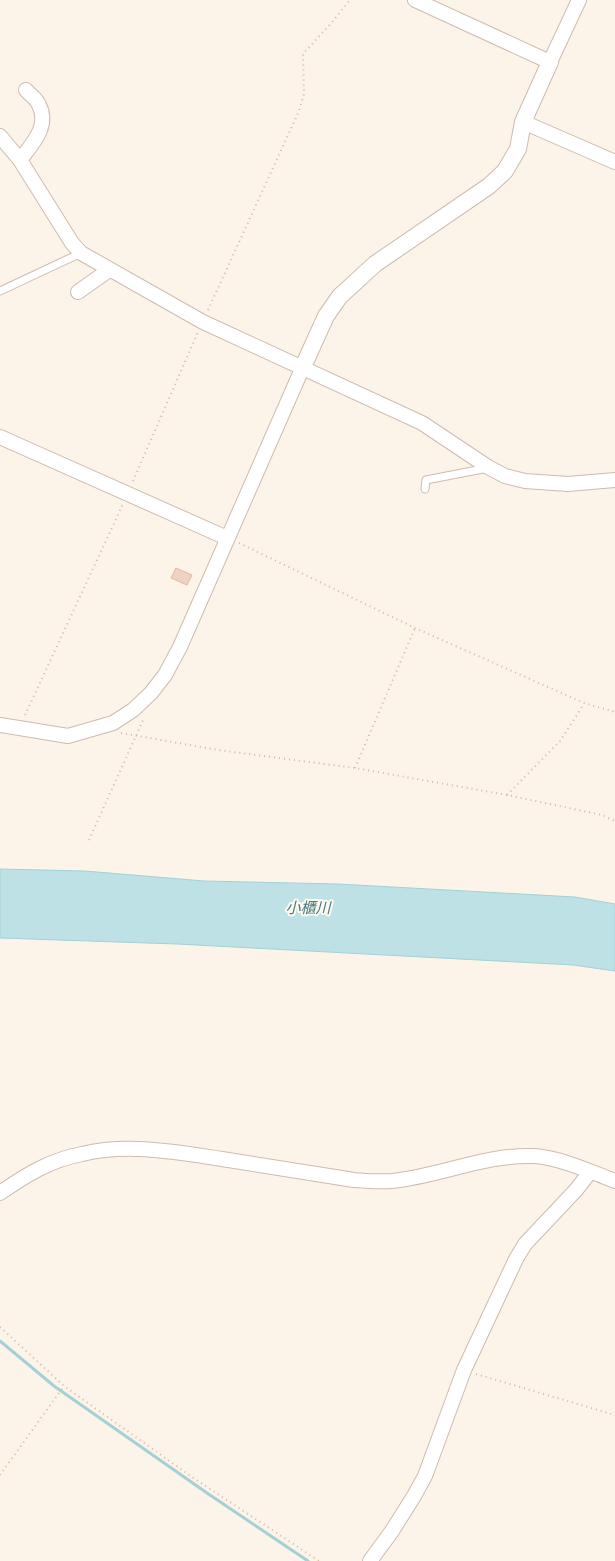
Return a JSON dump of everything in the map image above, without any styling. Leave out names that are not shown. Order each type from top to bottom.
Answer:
[{"type":"street","points":[[415,0],[550,62]]},
{"type":"street","points":[[0,725],[68,736],[114,723],[141,703],[159,683],[180,647],[326,316],[340,296],[375,264],[475,197],[497,180],[505,171],[518,149],[523,122],[579,0]]},
{"type":"street","points":[[20,160],[43,125],[43,116],[39,104],[26,90]]},
{"type":"street","points":[[523,122],[615,162]]},
{"type":"street","points":[[0,136],[20,160],[72,243],[81,253],[109,270],[203,322],[422,423],[488,468],[505,476],[525,481],[568,484],[615,480]]},
{"type":"street","points":[[78,292],[109,270]]},
{"type":"street","points":[[0,437],[227,538]]},
{"type":"street","points":[[0,1193],[25,1175],[47,1165],[82,1154],[119,1149],[167,1151],[366,1181],[401,1180],[475,1164],[527,1156],[549,1158],[615,1181]]},
{"type":"street","points":[[370,1561],[405,1510],[425,1476],[464,1370],[516,1259],[525,1244],[576,1190],[590,1172]]},
{"type":"lane","points":[[0,291],[81,253]]},
{"type":"lane","points":[[424,489],[426,480],[488,468]]},
{"type":"path","points":[[20,728],[299,111],[304,94],[303,54],[308,46],[334,21],[350,0]]},
{"type":"path","points":[[227,538],[415,628],[584,703],[615,712]]},
{"type":"path","points":[[355,768],[415,628]]},
{"type":"path","points":[[507,795],[560,741],[584,703]]},
{"type":"path","points":[[89,840],[144,718]]},
{"type":"path","points":[[120,733],[218,750],[355,768],[507,795],[602,815],[615,821]]},
{"type":"path","points":[[0,1327],[64,1386],[200,1482],[319,1561]]},
{"type":"path","points":[[464,1370],[615,1415]]},
{"type":"path","points":[[0,1475],[64,1386]]},
{"type":"water","name":"小櫃川","points":[[0,869],[85,871],[204,881],[338,884],[575,897],[615,904],[615,971],[573,965],[177,944],[0,938]]},
{"type":"building","points":[[176,568],[192,575],[187,585],[171,578]]},
{"type":"waterway","points":[[0,1341],[54,1386],[308,1561]]}]
